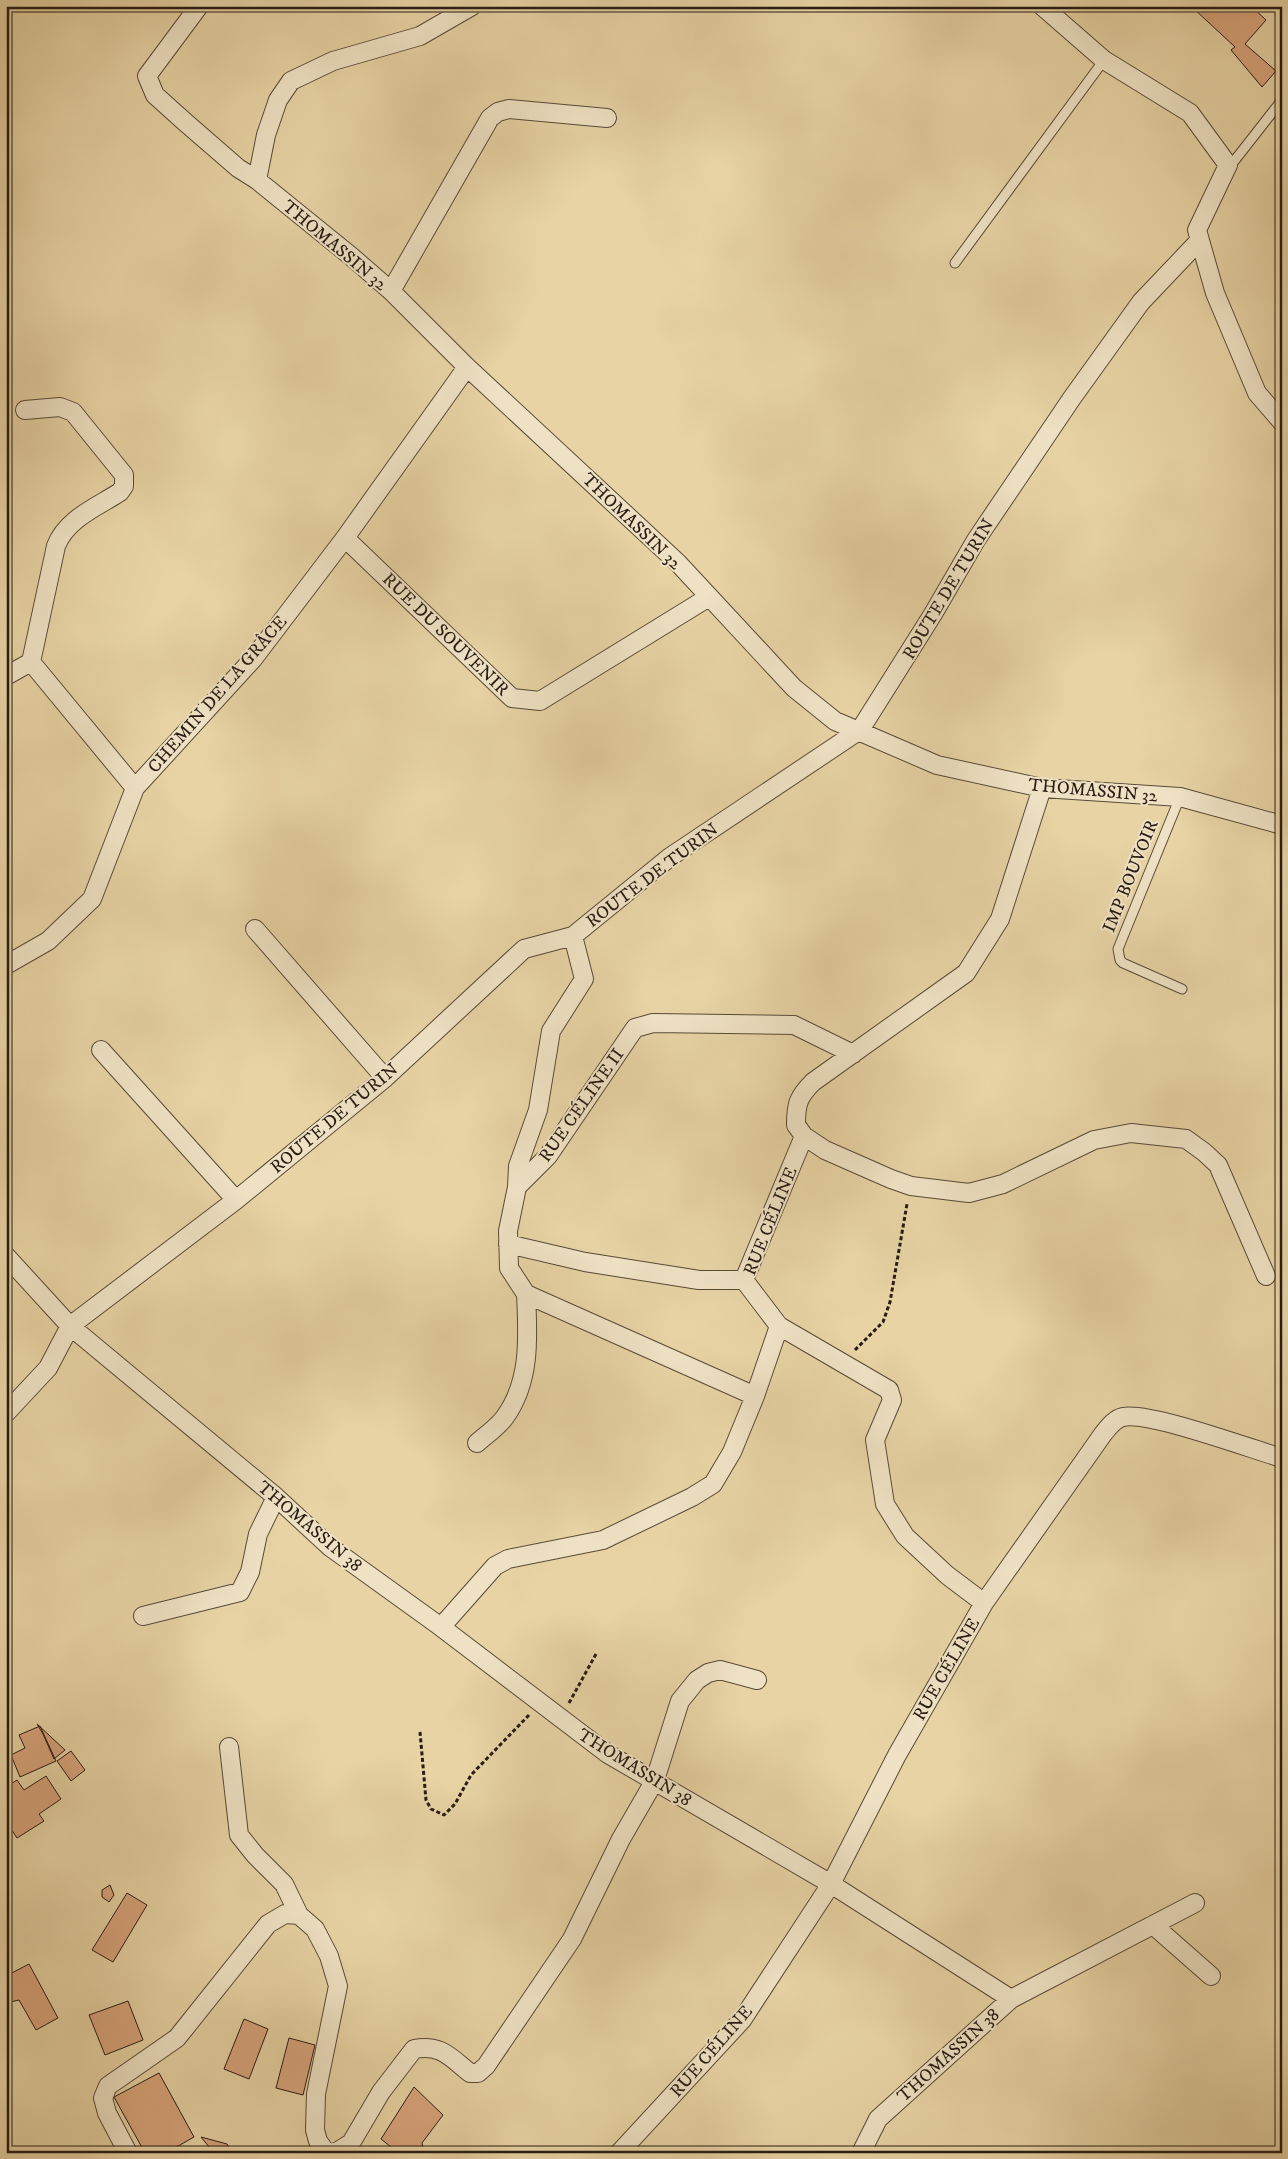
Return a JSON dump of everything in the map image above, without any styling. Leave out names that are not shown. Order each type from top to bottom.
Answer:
[{"type":"street","name":"THOMASSIN 32","points":[[199,6],[147,76],[155,95],[238,168],[257,180],[391,291],[467,367],[678,563],[794,688],[835,721],[860,730],[937,765],[1042,788],[1180,797],[1282,825]]},
{"type":"street","points":[[257,180],[266,135],[278,100],[291,81],[333,61],[420,36],[472,6]]},
{"type":"street","points":[[1042,6],[1104,60],[1190,112],[1228,165],[1197,230],[1199,241],[1215,293],[1257,393],[1282,422]]},
{"type":"street","points":[[391,291],[490,118],[498,112],[509,109],[608,118]]},
{"type":"street","name":"ROUTE DE TURIN","points":[[6,1413],[48,1368],[70,1326],[236,1200],[385,1078],[524,949],[573,936],[670,857],[860,730],[933,614],[976,540],[1072,398],[1141,302],[1199,241]]},
{"type":"street","name":"CHEMIN DE LA GRÂCE","points":[[6,965],[48,941],[92,899],[135,788],[253,659],[345,538],[467,367]]},
{"type":"street","points":[[6,676],[31,662],[60,535],[68,525],[120,492],[124,486],[124,475],[73,412],[60,407],[25,410]]},
{"type":"street","name":"RUE DU SOUVENIR","points":[[345,538],[512,698],[523,700],[540,701],[709,597]]},
{"type":"street","points":[[31,662],[135,788]]},
{"type":"street","points":[[1042,788],[1000,919],[966,973],[813,1082],[800,1096],[796,1111],[796,1125],[804,1136],[825,1150],[859,1166],[910,1186],[969,1193],[1003,1184],[1094,1140],[1131,1132],[1186,1139],[1218,1165],[1266,1276]]},
{"type":"street","points":[[255,929],[385,1078]]},
{"type":"street","points":[[477,1443],[504,1418],[516,1398],[525,1366],[528,1342],[526,1294],[509,1268],[508,1232],[517,1187],[518,1166],[538,1110],[551,1031],[584,979],[573,936]]},
{"type":"street","name":"RUE CÉLINE II","points":[[517,1187],[548,1156],[635,1028],[652,1022],[794,1024],[853,1054]]},
{"type":"street","points":[[101,1050],[236,1200]]},
{"type":"street","name":"RUE CÉLINE","points":[[619,2153],[742,2020],[831,1884],[897,1755],[984,1604],[947,1575],[905,1536],[885,1504],[876,1440],[892,1400],[889,1390],[779,1326],[744,1280],[804,1136]]},
{"type":"street","points":[[508,1244],[585,1262],[699,1280],[744,1280]]},
{"type":"street","name":"THOMASSIN 38","points":[[6,1256],[70,1326],[276,1497],[330,1547],[440,1627],[608,1754],[831,1884],[1010,1999],[878,2119],[861,2153]]},
{"type":"street","points":[[526,1294],[755,1396]]},
{"type":"street","points":[[440,1627],[495,1566],[508,1559],[603,1540],[692,1497],[713,1484],[732,1452],[755,1396],[779,1326]]},
{"type":"street","points":[[984,1604],[1103,1434],[1113,1422],[1123,1417],[1150,1418],[1282,1458]]},
{"type":"street","points":[[143,1616],[240,1592],[250,1572],[258,1534],[276,1497]]},
{"type":"street","points":[[229,1747],[240,1834],[255,1855],[284,1884],[298,1915],[315,1929],[329,1956],[338,1986],[316,2094],[315,2130],[318,2141],[325,2151],[335,2153],[352,2142],[381,2092],[414,2049],[428,2046],[436,2048],[444,2052],[470,2073],[478,2073],[486,2066],[572,1939],[621,1839],[655,1780],[680,1701],[697,1680],[708,1673],[720,1670],[757,1680]]},
{"type":"street","points":[[1010,1999],[1195,1903]]},
{"type":"street","points":[[128,2153],[107,2113],[103,2098],[108,2086],[177,2038],[268,1924],[285,1914],[298,1915]]},
{"type":"street","points":[[1153,1924],[1211,1976]]},
{"type":"lane","points":[[955,263],[1104,60]]},
{"type":"lane","points":[[1228,165],[1235,160],[1282,100]]},
{"type":"lane","name":"IMP BOUVOIR","points":[[1180,797],[1118,949],[1120,960],[1124,963],[1182,989]]},
{"type":"path","points":[[840,1362],[869,1338],[883,1322],[890,1302],[910,1186]]},
{"type":"path","points":[[561,1719],[596,1654]]},
{"type":"path","points":[[420,1732],[426,1800],[431,1809],[444,1815],[455,1804],[471,1775],[540,1703]]},
{"type":"building","points":[[1194,6],[1251,6],[1266,20],[1245,44],[1276,71],[1262,87],[1231,50],[1235,47],[1193,8]]},
{"type":"building","points":[[37,1724],[65,1750],[54,1759],[43,1734]]},
{"type":"building","points":[[40,1726],[56,1761],[20,1777],[11,1755],[25,1748],[19,1735]]},
{"type":"building","points":[[71,1751],[85,1770],[71,1781],[57,1761]]},
{"type":"building","points":[[46,1776],[61,1799],[39,1814],[44,1821],[17,1838],[6,1821],[6,1787],[17,1780],[24,1790]]},
{"type":"building","points":[[110,1885],[114,1895],[109,1902],[102,1897],[102,1890]]},
{"type":"building","points":[[127,1893],[147,1905],[113,1962],[92,1950]]},
{"type":"building","points":[[29,1964],[58,2018],[36,2030],[19,2000],[6,2003],[6,1976]]},
{"type":"building","points":[[128,2001],[143,2040],[105,2055],[89,2015]]},
{"type":"building","points":[[244,2019],[268,2029],[249,2079],[224,2069]]},
{"type":"building","points":[[289,2038],[315,2045],[303,2095],[276,2088]]},
{"type":"building","points":[[159,2073],[194,2137],[166,2153],[145,2153],[114,2097]]},
{"type":"building","points":[[414,2087],[443,2115],[422,2143],[424,2153],[393,2153],[391,2147],[381,2139]]},
{"type":"building","points":[[201,2137],[227,2144],[232,2153],[214,2153]]}]
